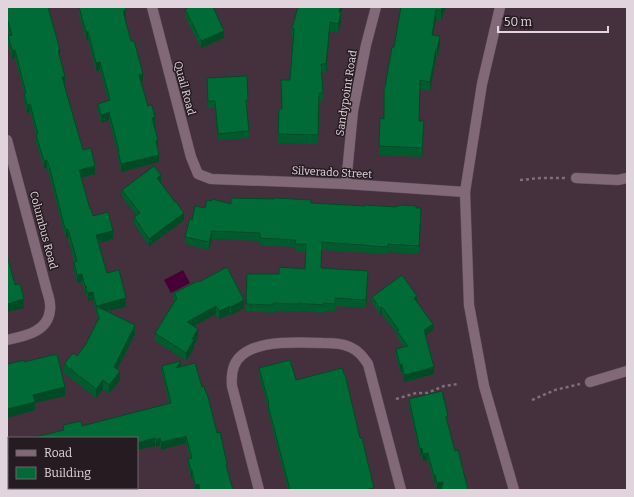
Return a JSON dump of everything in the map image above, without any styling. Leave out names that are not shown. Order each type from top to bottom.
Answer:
[{"type":"street","name":"Quail Road","points":[[152,7],[191,157],[198,174]]},
{"type":"street","name":"Sandypoint Road","points":[[346,184],[353,111],[366,45],[376,7]]},
{"type":"street","points":[[500,7],[482,84],[465,192],[469,305],[484,386],[514,490]]},
{"type":"street","name":"Columbus Road","points":[[7,140],[50,303],[48,320],[43,326],[36,332],[7,340]]},
{"type":"street","name":"Silverado Street","points":[[198,174],[211,178],[346,184],[465,192]]},
{"type":"street","points":[[576,178],[618,180],[627,178]]},
{"type":"street","points":[[259,490],[232,386],[232,376],[236,361],[242,354],[259,347],[289,342],[341,344],[350,346],[362,355],[368,364],[401,490]]},
{"type":"street","points":[[590,382],[627,371]]},
{"type":"path","points":[[520,180],[541,178],[576,178]]},
{"type":"path","points":[[532,400],[555,390],[590,382]]},
{"type":"path","points":[[396,399],[416,393],[427,393],[440,387],[458,384]]},
{"type":"shaded area","points":[[183,270],[190,283],[171,293],[164,280]]},
{"type":"building","points":[[7,7],[48,7],[60,50],[58,50],[65,77],[62,77],[83,150],[91,148],[95,166],[79,170],[90,209],[93,216],[108,212],[113,231],[96,235],[107,273],[119,270],[126,298],[96,306],[93,292],[88,293],[82,274],[77,275],[74,262],[77,261],[68,229],[66,230],[64,225],[49,165],[47,160],[44,161],[36,135],[38,134],[30,104],[27,105],[24,93],[26,93],[15,50],[12,50],[8,36],[12,35],[7,18]]},
{"type":"building","points":[[79,7],[126,7],[126,10],[123,11],[131,41],[134,41],[135,44],[143,74],[139,75],[148,106],[152,105],[155,117],[152,118],[158,140],[156,141],[159,155],[121,164],[109,112],[101,115],[98,104],[110,100],[100,62],[96,63],[88,31],[86,32]]},
{"type":"building","points":[[190,7],[213,7],[224,31],[201,41],[185,9]]},
{"type":"building","points":[[298,7],[340,7],[339,12],[341,13],[338,24],[330,22],[326,64],[321,64],[323,93],[319,93],[318,135],[278,134],[279,109],[282,109],[281,80],[290,80],[294,29],[292,28]]},
{"type":"building","points":[[401,7],[442,7],[441,11],[436,10],[432,35],[440,36],[430,82],[420,80],[419,121],[424,121],[422,148],[379,146],[380,118],[384,119],[384,87],[392,47],[394,47]]},
{"type":"building","points":[[247,76],[248,100],[246,100],[249,131],[218,134],[215,101],[208,101],[207,78]]},
{"type":"building","points":[[154,166],[161,175],[157,178],[184,213],[149,239],[134,217],[140,213],[122,190]]},
{"type":"building","points":[[231,198],[311,200],[311,203],[365,206],[416,206],[416,208],[421,208],[419,246],[388,244],[388,247],[322,242],[321,268],[368,271],[366,300],[335,298],[335,304],[324,303],[323,305],[298,303],[273,303],[273,305],[246,304],[247,274],[279,274],[279,267],[305,269],[306,244],[295,244],[296,240],[260,238],[260,233],[212,231],[209,242],[185,237],[190,218],[192,220],[195,206],[205,208],[207,200],[211,201],[212,199],[231,204]]},
{"type":"building","points":[[7,255],[15,285],[20,284],[24,299],[7,304]]},
{"type":"building","points":[[227,267],[244,300],[219,311],[216,306],[187,322],[198,329],[192,339],[194,340],[186,353],[155,333],[177,298],[174,293]]},
{"type":"building","points":[[402,275],[417,296],[414,298],[433,324],[424,330],[434,367],[404,375],[402,364],[400,365],[396,349],[408,346],[397,331],[399,330],[382,307],[380,308],[372,297]]},
{"type":"building","points":[[96,306],[135,325],[114,367],[120,371],[109,385],[103,380],[96,389],[64,364],[73,353],[77,356],[86,344],[99,318]]},
{"type":"building","points":[[57,354],[65,387],[33,395],[35,402],[7,409],[7,359],[8,364],[24,360],[24,362]]},
{"type":"building","points":[[290,360],[296,380],[342,368],[345,374],[360,438],[362,438],[374,488],[364,490],[290,490],[259,368]]},
{"type":"building","points":[[181,361],[176,368],[195,363],[202,387],[204,386],[207,393],[217,433],[220,432],[226,465],[233,490],[200,490],[199,484],[195,485],[188,459],[192,458],[186,436],[161,442],[160,438],[156,440],[155,438],[138,443],[138,437],[35,437],[64,430],[63,425],[81,421],[82,426],[171,403],[162,366]]},
{"type":"building","points":[[442,391],[448,416],[446,417],[455,451],[458,450],[468,490],[441,490],[443,482],[437,483],[428,453],[423,454],[422,448],[420,449],[409,399]]},
{"type":"building","points":[[7,460],[9,489],[7,490]]}]
